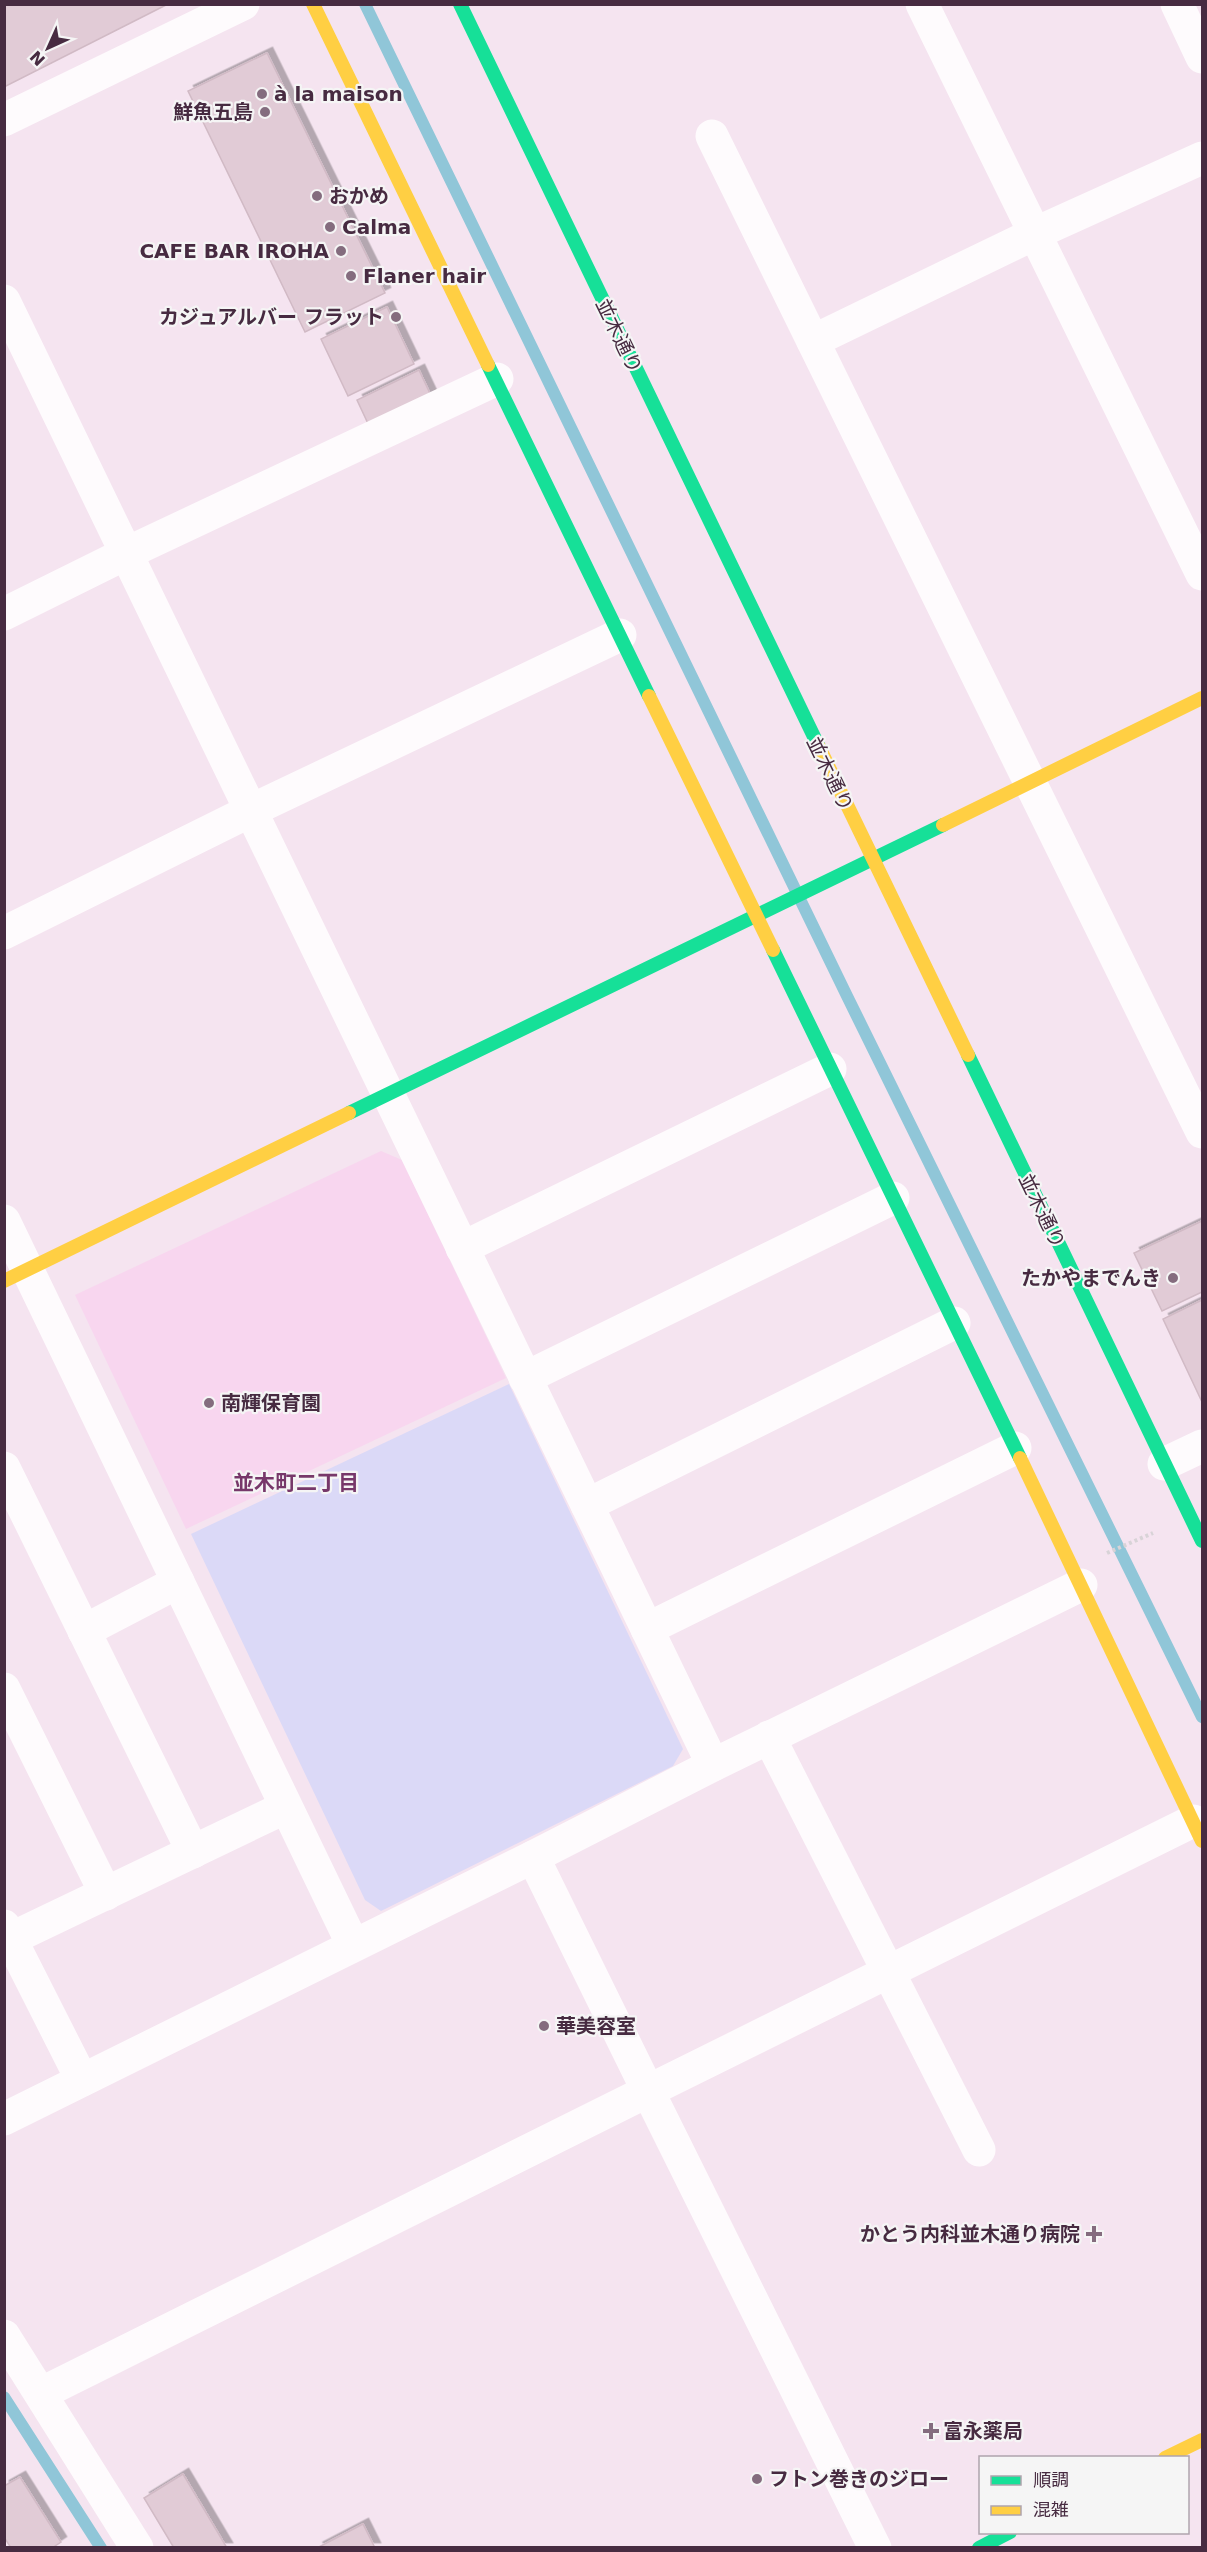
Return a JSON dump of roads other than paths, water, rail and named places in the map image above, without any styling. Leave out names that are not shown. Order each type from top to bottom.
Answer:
[{"type":"street","points":[[4,120],[243,4]]},
{"type":"street","points":[[42,2393],[887,1972],[1198,1831],[497,379],[313,4]]},
{"type":"street","name":"並木通り","points":[[460,4],[1203,1541]]},
{"type":"street","points":[[922,4],[1203,574]]},
{"type":"street","points":[[1177,4],[1203,57]]},
{"type":"street","points":[[712,136],[1203,1132]]},
{"type":"street","points":[[813,341],[1036,233],[1203,158]]},
{"type":"street","points":[[4,301],[713,1765]]},
{"type":"street","points":[[4,614],[127,553],[497,379]]},
{"type":"street","points":[[4,933],[252,810],[620,635]]},
{"type":"street","points":[[16,1275],[757,917],[1203,698]]},
{"type":"street","points":[[462,1248],[831,1069]]},
{"type":"street","points":[[525,1378],[893,1198]]},
{"type":"street","points":[[4,1221],[16,1275],[178,1582],[353,1945]]},
{"type":"street","points":[[587,1505],[954,1323]]},
{"type":"street","points":[[1164,1464],[1203,1446]]},
{"type":"street","points":[[647,1629],[1014,1448]]},
{"type":"street","points":[[4,1468],[192,1852]]},
{"type":"street","points":[[84,1631],[178,1582]]},
{"type":"street","points":[[4,2119],[533,1857],[769,1737],[1081,1585]]},
{"type":"street","points":[[4,1689],[106,1894]]},
{"type":"street","points":[[769,1737],[979,2150]]},
{"type":"street","points":[[82,2080],[7,1936],[106,1894],[286,1807]]},
{"type":"street","points":[[533,1857],[875,2547]]},
{"type":"street","points":[[4,2336],[137,2547]]},
{"type":"street","points":[[1168,2456],[1203,2440]]},
{"type":"street","points":[[979,2547],[1006,2534]]},
{"type":"waterway","points":[[365,4],[847,996],[1202,1717]]},
{"type":"waterway","points":[[4,2397],[101,2548]]},
{"type":"place","name":"à la maison","points":[[262,94]]},
{"type":"place","name":"鮮魚五島","points":[[265,112]]},
{"type":"place","name":"おかめ","points":[[317,196]]},
{"type":"place","name":"Calma","points":[[330,227]]},
{"type":"place","name":"CAFE BAR IROHA","points":[[341,251]]},
{"type":"place","name":"Flaner hair","points":[[351,276]]},
{"type":"place","name":"カジュアルバー フラット","points":[[396,317]]},
{"type":"place","name":"たかやまでんき","points":[[1173,1278]]},
{"type":"place","name":"南輝保育園","points":[[209,1403]]},
{"type":"place","name":"華美容室","points":[[544,2026]]},
{"type":"place","name":"かとう内科並木通り病院","points":[[1094,2234]]},
{"type":"place","name":"富永薬局","points":[[931,2431]]},
{"type":"place","name":"フトン巻きのジロー","points":[[757,2479]]},
{"type":"district","name":"並木町二丁目","points":[[296,1483]]}]
